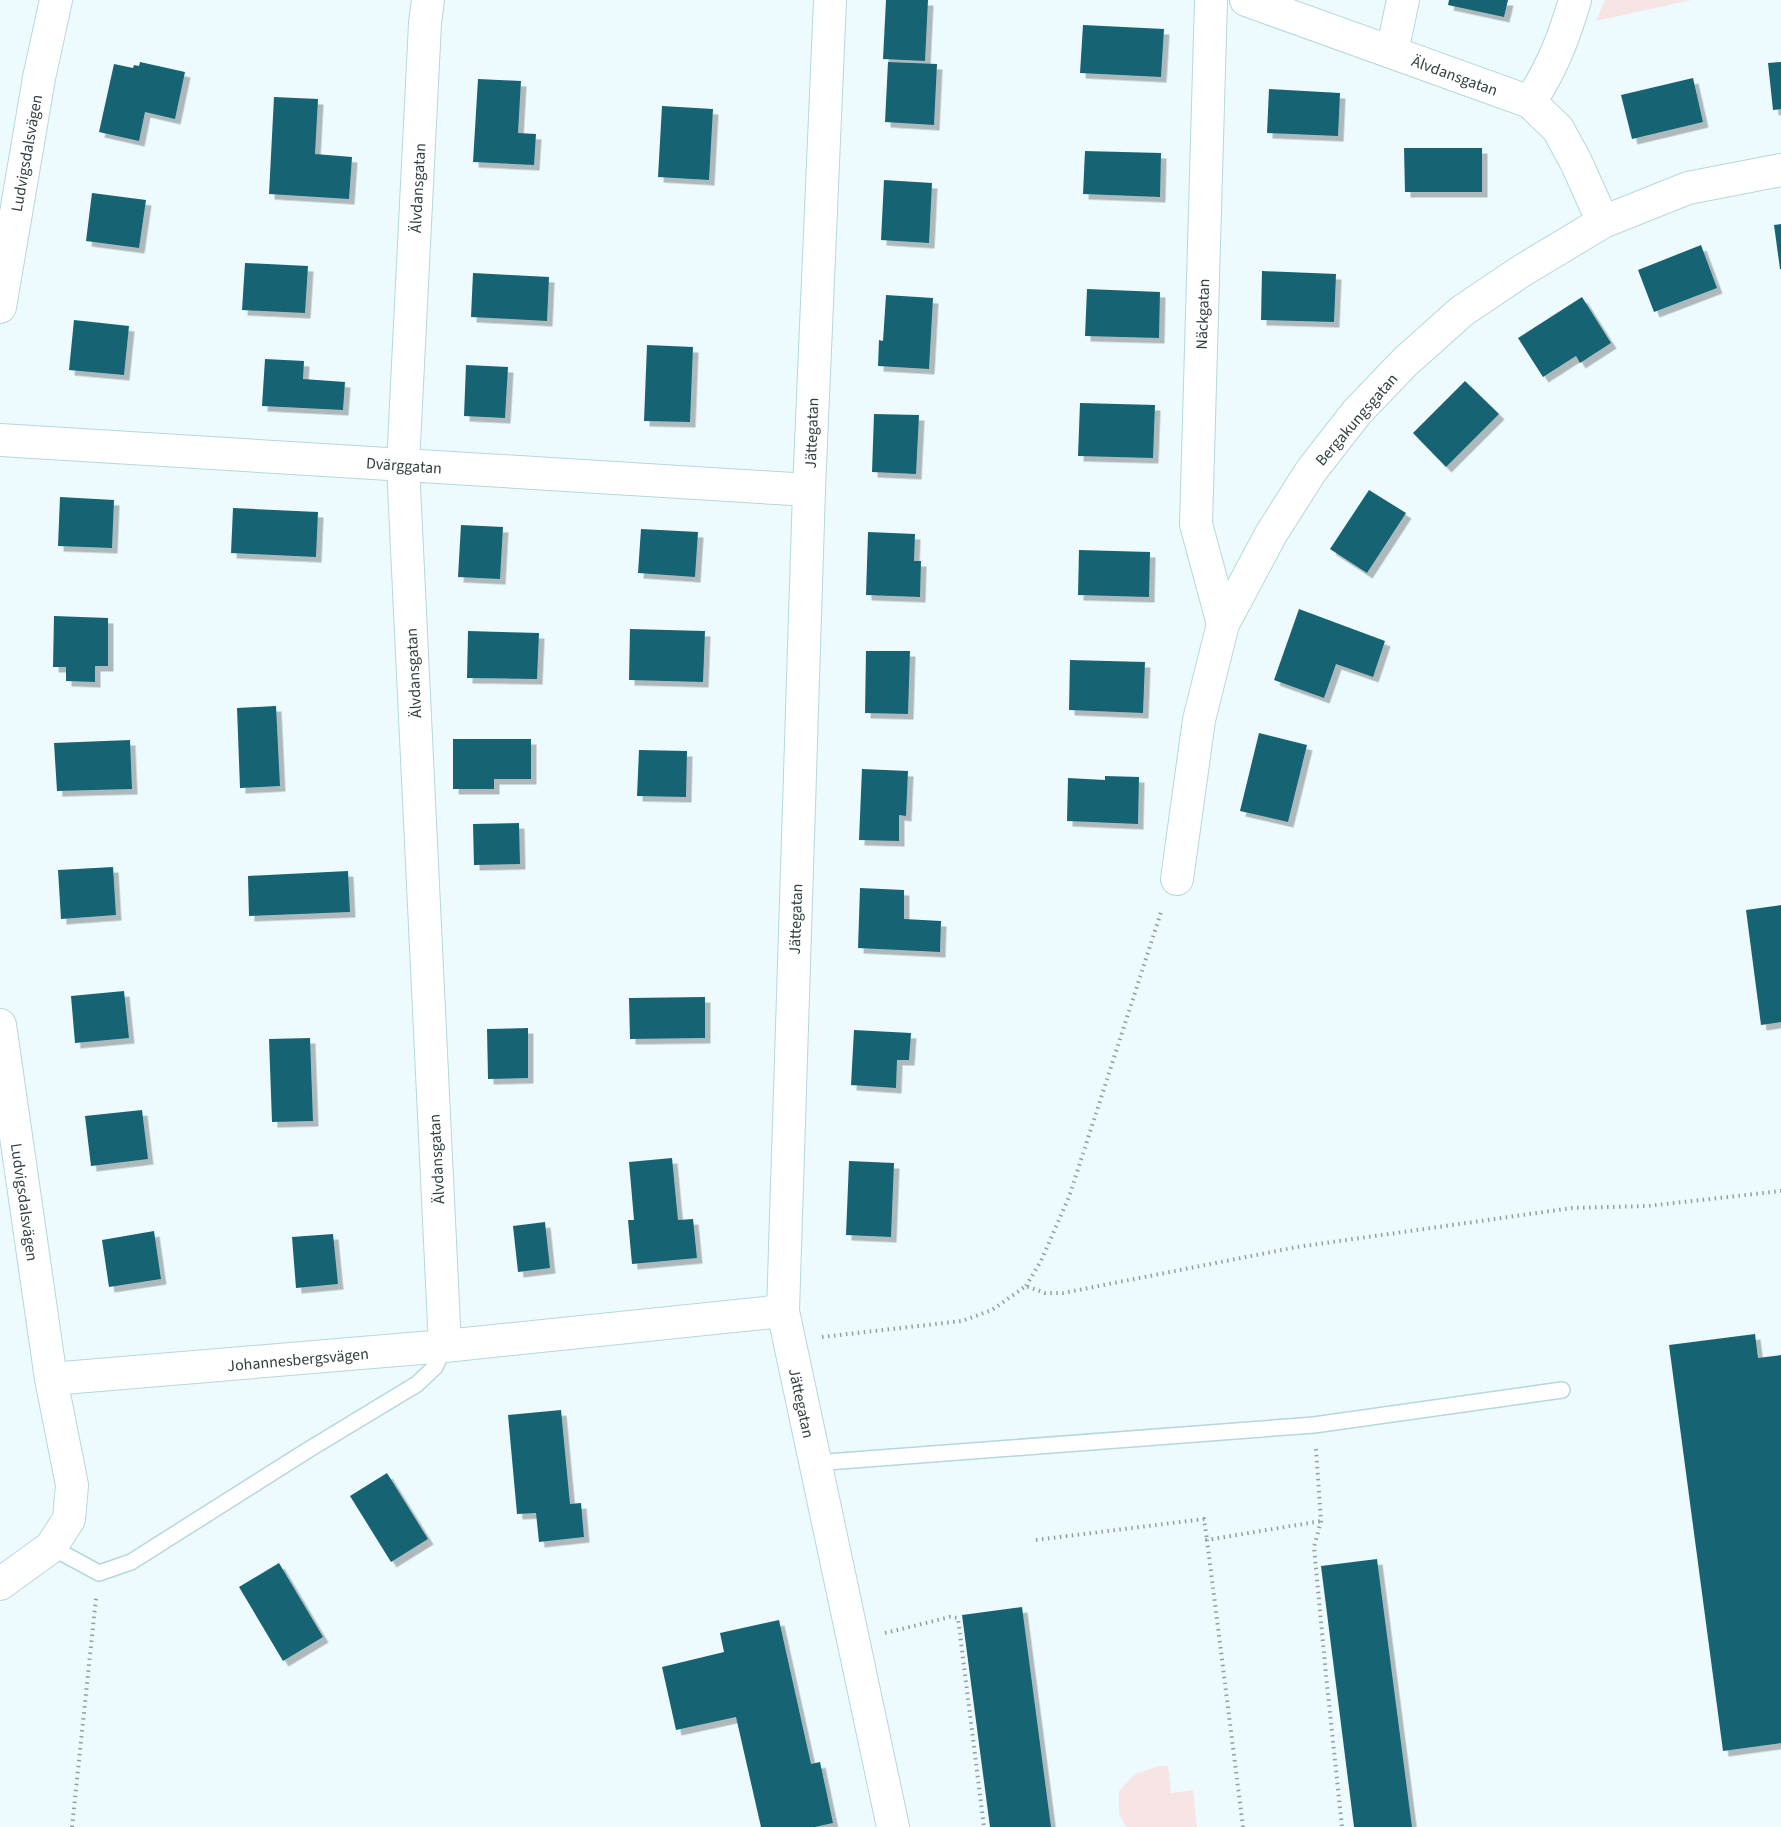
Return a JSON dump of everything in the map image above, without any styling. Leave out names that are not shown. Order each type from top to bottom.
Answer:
[{"type":"street","name":"Ludvigsdalsvägen","points":[[0,307],[39,78],[56,0]]},
{"type":"street","name":"Älvdansgatan","points":[[428,0],[403,465],[445,1346]]},
{"type":"street","name":"Jättegatan","points":[[830,0],[809,490],[783,1311],[893,1827]]},
{"type":"street","name":"Näckgatan","points":[[1211,0],[1196,524],[1224,624]]},
{"type":"street","name":"Älvdansgatan","points":[[1246,0],[1530,102],[1558,129],[1576,162],[1603,222]]},
{"type":"street","points":[[1392,52],[1402,0]]},
{"type":"street","points":[[1530,102],[1549,73],[1575,0]]},
{"type":"street","name":"Bergakungsgatan","points":[[1177,879],[1199,720],[1224,624],[1277,525],[1311,471],[1357,412],[1405,362],[1462,311],[1523,270],[1603,222],[1688,188],[1781,170]]},
{"type":"street","name":"Dvärggatan","points":[[0,440],[809,490]]},
{"type":"street","name":"Ludvigsdalsvägen","points":[[0,1025],[51,1379]]},
{"type":"street","name":"Johannesbergsvägen","points":[[51,1379],[445,1346],[783,1311]]},
{"type":"street","points":[[0,1584],[51,1547],[69,1519],[72,1485],[51,1379]]},
{"type":"lane","points":[[51,1547],[99,1573],[131,1562],[417,1384],[435,1367],[445,1346]]},
{"type":"lane","points":[[814,1463],[1314,1425],[1562,1390]]},
{"type":"path","points":[[789,1341],[962,1321],[992,1310],[1026,1286],[1041,1261],[1069,1197],[1159,916],[1177,879]]},
{"type":"path","points":[[1026,1286],[1045,1293],[1063,1293],[1343,1240],[1572,1208],[1648,1206],[1781,1191]]},
{"type":"path","points":[[1314,1425],[1322,1521],[1314,1546],[1342,1827]]},
{"type":"path","points":[[1036,1540],[1204,1519],[1243,1827]]},
{"type":"path","points":[[1207,1540],[1322,1521]]},
{"type":"path","points":[[72,1827],[99,1573]]},
{"type":"path","points":[[853,1640],[950,1617],[958,1618],[984,1827]]},
{"type":"shaded area","points":[[1605,0],[1692,0],[1596,21]]},
{"type":"shaded area","points":[[1159,1766],[1168,1766],[1171,1793],[1193,1790],[1197,1827],[1126,1827],[1119,1814],[1119,1791],[1135,1774]]},
{"type":"building","points":[[886,0],[928,0],[925,61],[883,59]]},
{"type":"building","points":[[1449,0],[1508,0],[1504,17],[1448,5]]},
{"type":"building","points":[[1083,25],[1164,29],[1161,77],[1080,73]]},
{"type":"building","points":[[140,62],[185,72],[175,119],[145,112],[139,141],[99,132],[114,64],[133,68],[134,65],[139,66]]},
{"type":"building","points":[[888,62],[937,64],[934,125],[885,122]]},
{"type":"building","points":[[1781,62],[1781,109],[1773,110],[1768,63]]},
{"type":"building","points":[[1693,78],[1703,122],[1632,139],[1621,95]]},
{"type":"building","points":[[478,79],[521,81],[518,133],[536,134],[534,165],[473,162]]},
{"type":"building","points":[[1269,89],[1340,93],[1338,136],[1267,133]]},
{"type":"building","points":[[274,97],[318,99],[315,154],[352,157],[349,199],[269,194]]},
{"type":"building","points":[[662,106],[713,109],[709,180],[658,177]]},
{"type":"building","points":[[1404,148],[1482,148],[1482,192],[1405,192]]},
{"type":"building","points":[[1085,151],[1161,153],[1160,197],[1083,194]]},
{"type":"building","points":[[884,180],[932,183],[929,243],[881,240]]},
{"type":"building","points":[[92,193],[146,200],[139,248],[86,241]]},
{"type":"building","points":[[1781,224],[1781,269],[1780,269],[1774,225]]},
{"type":"building","points":[[1701,245],[1717,288],[1654,312],[1638,270]]},
{"type":"building","points":[[245,263],[308,266],[305,313],[242,310]]},
{"type":"building","points":[[1262,271],[1336,274],[1334,322],[1261,320]]},
{"type":"building","points":[[473,273],[549,277],[547,321],[471,317]]},
{"type":"building","points":[[1087,289],[1160,292],[1159,338],[1085,336]]},
{"type":"building","points":[[886,295],[933,298],[929,369],[878,366],[879,340],[883,341]]},
{"type":"building","points":[[1582,297],[1611,343],[1580,363],[1576,356],[1543,377],[1518,338]]},
{"type":"building","points":[[74,320],[129,326],[124,375],[69,370]]},
{"type":"building","points":[[647,345],[693,347],[690,422],[644,421]]},
{"type":"building","points":[[265,359],[304,361],[303,379],[345,382],[343,410],[262,406]]},
{"type":"building","points":[[466,365],[508,367],[505,418],[464,416]]},
{"type":"building","points":[[1465,381],[1499,414],[1446,467],[1413,433]]},
{"type":"building","points":[[1080,403],[1155,405],[1153,458],[1078,456]]},
{"type":"building","points":[[874,414],[919,415],[916,474],[872,472]]},
{"type":"building","points":[[1369,490],[1406,513],[1367,573],[1330,549]]},
{"type":"building","points":[[60,497],[114,500],[112,548],[58,546]]},
{"type":"building","points":[[233,508],[318,512],[316,557],[231,553]]},
{"type":"building","points":[[461,525],[503,527],[500,579],[458,577]]},
{"type":"building","points":[[641,529],[698,532],[695,577],[638,573]]},
{"type":"building","points":[[868,532],[915,534],[914,561],[921,561],[920,597],[866,595]]},
{"type":"building","points":[[1079,550],[1150,552],[1149,597],[1078,595]]},
{"type":"building","points":[[1299,609],[1385,641],[1373,677],[1336,664],[1324,698],[1274,680]]},
{"type":"building","points":[[54,616],[108,618],[108,666],[95,666],[95,682],[66,681],[66,667],[53,667]]},
{"type":"building","points":[[630,629],[705,631],[703,682],[629,680]]},
{"type":"building","points":[[468,631],[539,633],[537,679],[467,678]]},
{"type":"building","points":[[866,651],[910,651],[908,714],[865,713]]},
{"type":"building","points":[[1070,660],[1145,662],[1143,713],[1069,710]]},
{"type":"building","points":[[276,706],[280,786],[240,788],[237,708]]},
{"type":"building","points":[[1259,733],[1307,745],[1288,822],[1240,811]]},
{"type":"building","points":[[453,739],[531,739],[531,779],[494,779],[494,789],[453,789]]},
{"type":"building","points":[[130,740],[132,789],[57,791],[54,743]]},
{"type":"building","points":[[639,750],[687,751],[686,797],[637,796]]},
{"type":"building","points":[[862,769],[908,771],[906,816],[899,815],[899,841],[859,840]]},
{"type":"building","points":[[1105,776],[1139,777],[1138,824],[1067,821],[1068,778],[1105,780]]},
{"type":"building","points":[[519,823],[520,864],[474,865],[473,824]]},
{"type":"building","points":[[113,867],[116,915],[61,919],[58,870]]},
{"type":"building","points":[[348,871],[350,912],[249,916],[248,876]]},
{"type":"building","points":[[860,888],[904,890],[904,919],[941,921],[940,952],[858,948]]},
{"type":"building","points":[[1781,905],[1781,1022],[1761,1025],[1746,910]]},
{"type":"building","points":[[124,991],[129,1038],[75,1043],[71,996]]},
{"type":"building","points":[[705,997],[705,1038],[630,1039],[629,998]]},
{"type":"building","points":[[528,1028],[528,1078],[488,1079],[487,1029]]},
{"type":"building","points":[[854,1030],[911,1033],[909,1060],[897,1060],[896,1088],[851,1085]]},
{"type":"building","points":[[310,1038],[313,1121],[272,1122],[269,1039]]},
{"type":"building","points":[[142,1110],[148,1159],[91,1166],[85,1116]]},
{"type":"building","points":[[672,1158],[678,1220],[693,1219],[697,1258],[632,1264],[628,1220],[634,1220],[629,1162]]},
{"type":"building","points":[[849,1161],[894,1163],[891,1237],[846,1235]]},
{"type":"building","points":[[545,1222],[550,1268],[518,1272],[513,1226]]},
{"type":"building","points":[[154,1231],[161,1279],[109,1287],[102,1240]]},
{"type":"building","points":[[333,1234],[338,1284],[296,1288],[292,1237]]},
{"type":"building","points":[[1755,1334],[1758,1358],[1781,1355],[1781,1743],[1723,1751],[1669,1345]]},
{"type":"building","points":[[561,1410],[570,1504],[581,1503],[584,1537],[539,1542],[536,1513],[517,1514],[508,1415]]},
{"type":"building","points":[[387,1473],[428,1539],[391,1562],[350,1496]]},
{"type":"building","points":[[1377,1559],[1412,1827],[1354,1827],[1321,1566]]},
{"type":"building","points":[[279,1563],[323,1637],[283,1661],[239,1587]]},
{"type":"building","points":[[1022,1607],[1051,1827],[990,1827],[962,1615]]},
{"type":"building","points":[[779,1620],[811,1764],[820,1762],[833,1823],[815,1827],[761,1827],[736,1717],[676,1730],[662,1667],[724,1652],[720,1633]]}]
